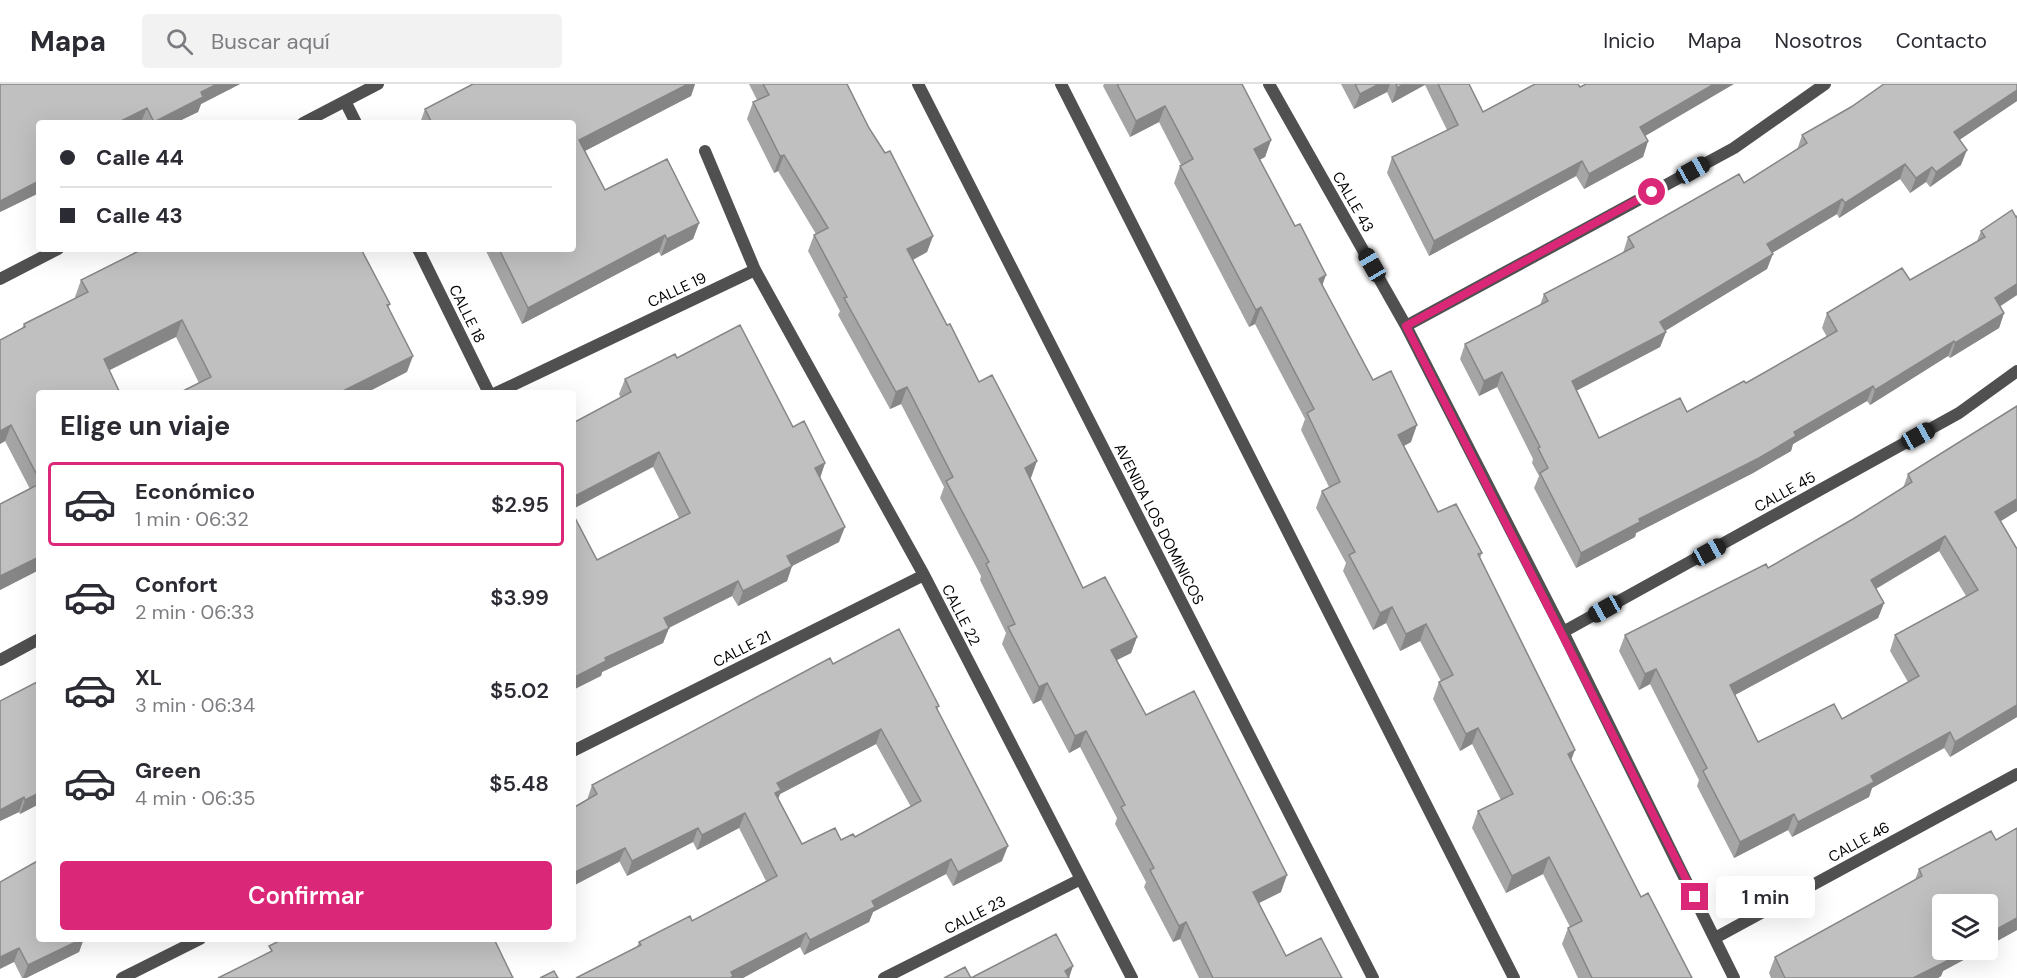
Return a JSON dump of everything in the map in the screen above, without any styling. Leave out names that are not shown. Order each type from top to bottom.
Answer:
[{"type":"street","points":[[309,120],[378,84]]},
{"type":"street","name":"AVENIDA LOS DOMINICOS","points":[[918,84],[1373,978]]},
{"type":"street","points":[[1061,84],[1514,978]]},
{"type":"street","name":"CALLE 43","points":[[1269,84],[1406,326],[1563,632],[1734,978]]},
{"type":"street","points":[[1406,326],[1734,148],[1825,84]]},
{"type":"street","points":[[345,101],[354,120]]},
{"type":"street","points":[[705,151],[755,270]]},
{"type":"street","points":[[0,279],[52,252]]},
{"type":"street","name":"CALLE 18","points":[[419,252],[488,390]]},
{"type":"street","name":"CALLE 19","points":[[502,390],[755,270]]},
{"type":"street","name":"CALLE 22","points":[[755,270],[924,574],[1132,978]]},
{"type":"street","name":"CALLE 45","points":[[1563,632],[1959,414],[2017,371]]},
{"type":"street","name":"CALLE 21","points":[[576,749],[924,574]]},
{"type":"street","points":[[0,660],[36,641]]},
{"type":"street","name":"CALLE 46","points":[[1715,938],[2017,774]]},
{"type":"street","name":"CALLE 23","points":[[884,978],[1081,879]]},
{"type":"street","points":[[122,978],[194,942]]},
{"type":"building","points":[[0,84],[217,84],[201,92],[203,97],[158,120],[153,120],[147,108],[123,120],[36,120],[36,183],[0,201]]},
{"type":"building","points":[[473,84],[688,84],[579,140],[605,190],[667,159],[699,223],[667,239],[665,235],[528,308],[500,252],[576,252],[576,120],[430,120],[425,109]]},
{"type":"building","points":[[763,84],[847,84],[869,128],[885,153],[890,151],[933,236],[907,249],[947,325],[950,324],[979,382],[992,375],[1037,461],[1025,468],[1083,588],[1105,577],[1137,637],[1111,650],[1146,715],[1194,691],[1287,875],[1253,892],[1286,956],[1321,938],[1342,978],[1213,978],[1186,922],[1179,926],[1150,870],[1154,868],[1121,807],[1125,805],[1086,731],[1075,736],[1047,683],[1039,687],[1008,627],[1015,624],[986,564],[989,562],[946,481],[953,477],[907,387],[896,392],[844,298],[847,297],[814,235],[828,228],[784,155],[780,156],[753,102],[769,95]]},
{"type":"building","points":[[1117,84],[1242,84],[1271,140],[1254,149],[1295,226],[1300,224],[1326,275],[1319,279],[1373,380],[1391,371],[1417,425],[1398,435],[1438,512],[1456,504],[1482,553],[1478,554],[1575,750],[1568,754],[1641,897],[1648,893],[1692,978],[1592,978],[1568,928],[1582,921],[1549,857],[1512,876],[1478,811],[1513,794],[1478,728],[1466,734],[1439,682],[1453,675],[1426,624],[1406,634],[1392,607],[1380,613],[1349,555],[1355,552],[1322,491],[1340,482],[1307,413],[1314,409],[1261,307],[1256,310],[1180,166],[1193,159],[1165,106],[1136,121]]},
{"type":"building","points":[[1355,84],[1379,84],[1360,94]]},
{"type":"building","points":[[1438,84],[1469,84],[1483,112],[1535,84],[1578,84],[1580,87],[1586,84],[1714,84],[1640,127],[1648,141],[1589,174],[1582,161],[1434,241],[1392,157],[1458,125]]},
{"type":"building","points":[[1884,84],[2017,84],[2017,90],[1954,132],[1967,150],[1936,172],[1932,167],[1916,178],[1905,164],[1845,203],[1842,199],[1767,244],[1773,254],[1660,322],[1666,332],[1572,381],[1599,438],[1680,398],[1687,412],[1744,381],[1746,383],[1837,331],[1827,313],[1902,268],[1910,280],[1985,237],[1981,231],[2012,210],[2017,216],[2017,284],[1995,298],[2004,313],[1875,390],[1873,386],[1794,432],[1796,436],[1759,458],[1639,519],[1640,522],[1581,553],[1540,473],[1548,468],[1538,448],[1540,447],[1502,372],[1484,381],[1465,344],[1548,301],[1544,294],[1634,247],[1628,237],[1739,174],[1744,183],[1807,143],[1802,135],[1851,107]]},
{"type":"building","points":[[137,252],[363,252],[390,304],[387,305],[413,356],[345,390],[185,390],[211,377],[182,320],[104,359],[119,390],[36,390],[36,473],[11,425],[0,431],[0,340],[25,327],[24,324],[88,292],[81,280]]},
{"type":"building","points":[[740,325],[793,427],[804,421],[825,463],[815,468],[845,527],[787,556],[792,566],[743,591],[738,581],[664,618],[669,628],[605,658],[606,661],[576,676],[576,520],[597,560],[690,513],[659,452],[576,495],[576,421],[631,392],[625,379],[675,354],[677,358]]},
{"type":"building","points":[[2017,406],[2017,499],[1995,512],[2017,549],[2017,705],[1955,742],[1950,732],[1871,776],[1874,782],[1798,822],[1794,814],[1740,842],[1703,771],[1707,768],[1656,669],[1645,674],[1625,635],[1766,564],[1768,568],[1912,482],[1908,474]],"holes":[[[1945,536],[1978,590],[1895,635],[1919,676],[1842,719],[1834,704],[1758,742],[1730,685],[1884,603],[1871,580]]]},
{"type":"building","points":[[36,486],[36,558],[0,576],[0,504]]},
{"type":"building","points":[[899,629],[939,706],[936,707],[1008,846],[958,872],[951,859],[872,901],[875,907],[810,940],[806,933],[731,972],[733,976],[730,978],[576,978],[641,945],[639,942],[690,916],[692,921],[777,876],[745,813],[702,835],[698,828],[632,861],[625,848],[576,872],[576,806],[597,794],[592,785],[830,658],[833,664]],"holes":[[[881,729],[921,801],[855,837],[853,834],[841,840],[835,828],[802,844],[775,793],[781,790],[777,783]]]},
{"type":"building","points":[[36,683],[36,794],[25,800],[24,797],[0,810],[0,701]]},
{"type":"building","points":[[2017,828],[2017,918],[1998,928],[1998,894],[1932,894],[1932,960],[1947,961],[1913,978],[1785,978],[1775,957],[1922,876],[1919,869],[1991,831],[1996,840]]},
{"type":"building","points":[[36,862],[36,942],[76,942],[28,965],[19,948],[0,957],[0,882]]},
{"type":"building","points":[[1056,934],[1073,966],[1065,971],[1069,978],[971,978]]},
{"type":"building","points":[[277,942],[495,942],[513,978],[218,978],[272,951],[269,946]]},
{"type":"building","points":[[965,967],[971,978],[944,978]]},
{"type":"building","points":[[554,971],[558,978],[540,978]]},
{"type":"route","points":[[1652,192],[1406,326],[1563,632],[1695,897]]}]
